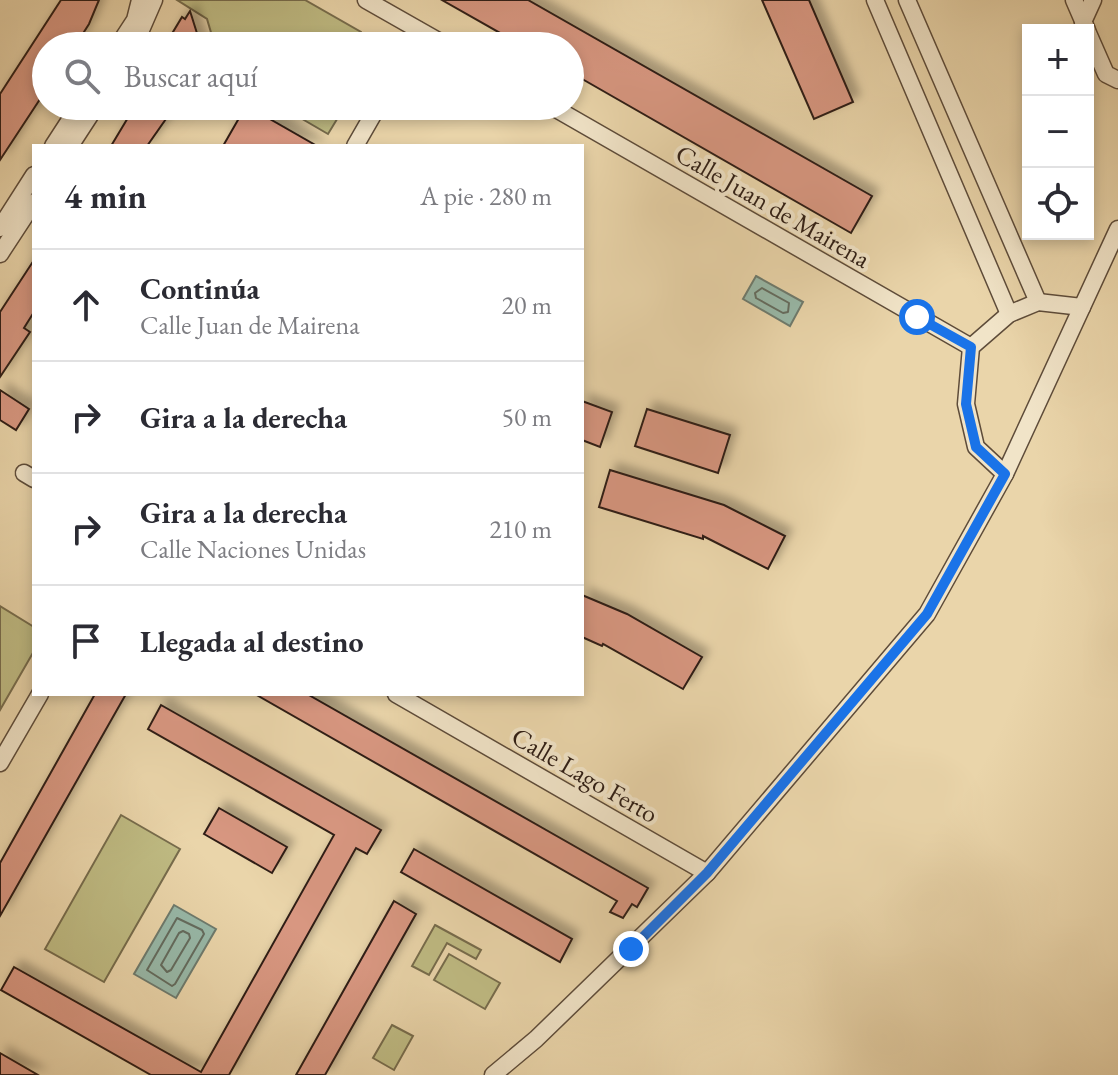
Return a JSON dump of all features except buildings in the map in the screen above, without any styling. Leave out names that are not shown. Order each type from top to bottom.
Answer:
[{"type":"street","points":[[127,32],[135,20],[140,0]]},
{"type":"street","points":[[140,32],[154,0]]},
{"type":"street","points":[[366,0],[422,32]]},
{"type":"street","points":[[875,0],[1009,314]]},
{"type":"street","points":[[907,0],[1038,302]]},
{"type":"street","points":[[1074,0],[1084,24]]},
{"type":"street","points":[[1087,24],[1093,0]]},
{"type":"street","points":[[1094,46],[1106,74],[1118,80]]},
{"type":"street","points":[[54,144],[70,120]]},
{"type":"street","points":[[71,144],[87,120]]},
{"type":"street","points":[[356,144],[370,120]]},
{"type":"street","name":"Calle Juan de Mairena","points":[[575,120],[971,347]]},
{"type":"street","points":[[0,228],[32,178]]},
{"type":"street","points":[[0,254],[32,205]]},
{"type":"street","points":[[493,1075],[578,999],[707,873],[927,614],[1005,474],[1118,229]]},
{"type":"street","points":[[1005,474],[976,447],[966,404],[971,347],[1009,314],[1038,302],[1082,307]]},
{"type":"street","points":[[0,763],[39,696]]},
{"type":"street","name":"Calle Lago Ferto","points":[[399,696],[707,873]]},
{"type":"shaded area","points":[[177,0],[305,0],[361,32],[211,32],[207,19]]},
{"type":"shaded area","points":[[304,120],[336,120],[328,134]]},
{"type":"shaded area","points":[[0,606],[32,626],[32,654],[0,710]]},
{"type":"shaded area","points":[[121,815],[180,849],[104,982],[45,949]]},
{"type":"shaded area","points":[[435,925],[481,950],[476,959],[447,943],[429,975],[412,966]]},
{"type":"shaded area","points":[[449,954],[500,983],[485,1009],[434,980]]},
{"type":"shaded area","points":[[392,1025],[413,1036],[394,1070],[373,1058]]},
{"type":"water","points":[[756,276],[803,302],[790,326],[743,299]]},
{"type":"water","points":[[174,905],[216,929],[176,998],[134,974]]},
{"type":"route","points":[[631,949],[707,873],[927,614],[1005,474],[976,447],[966,404],[971,347],[917,317]]}]
